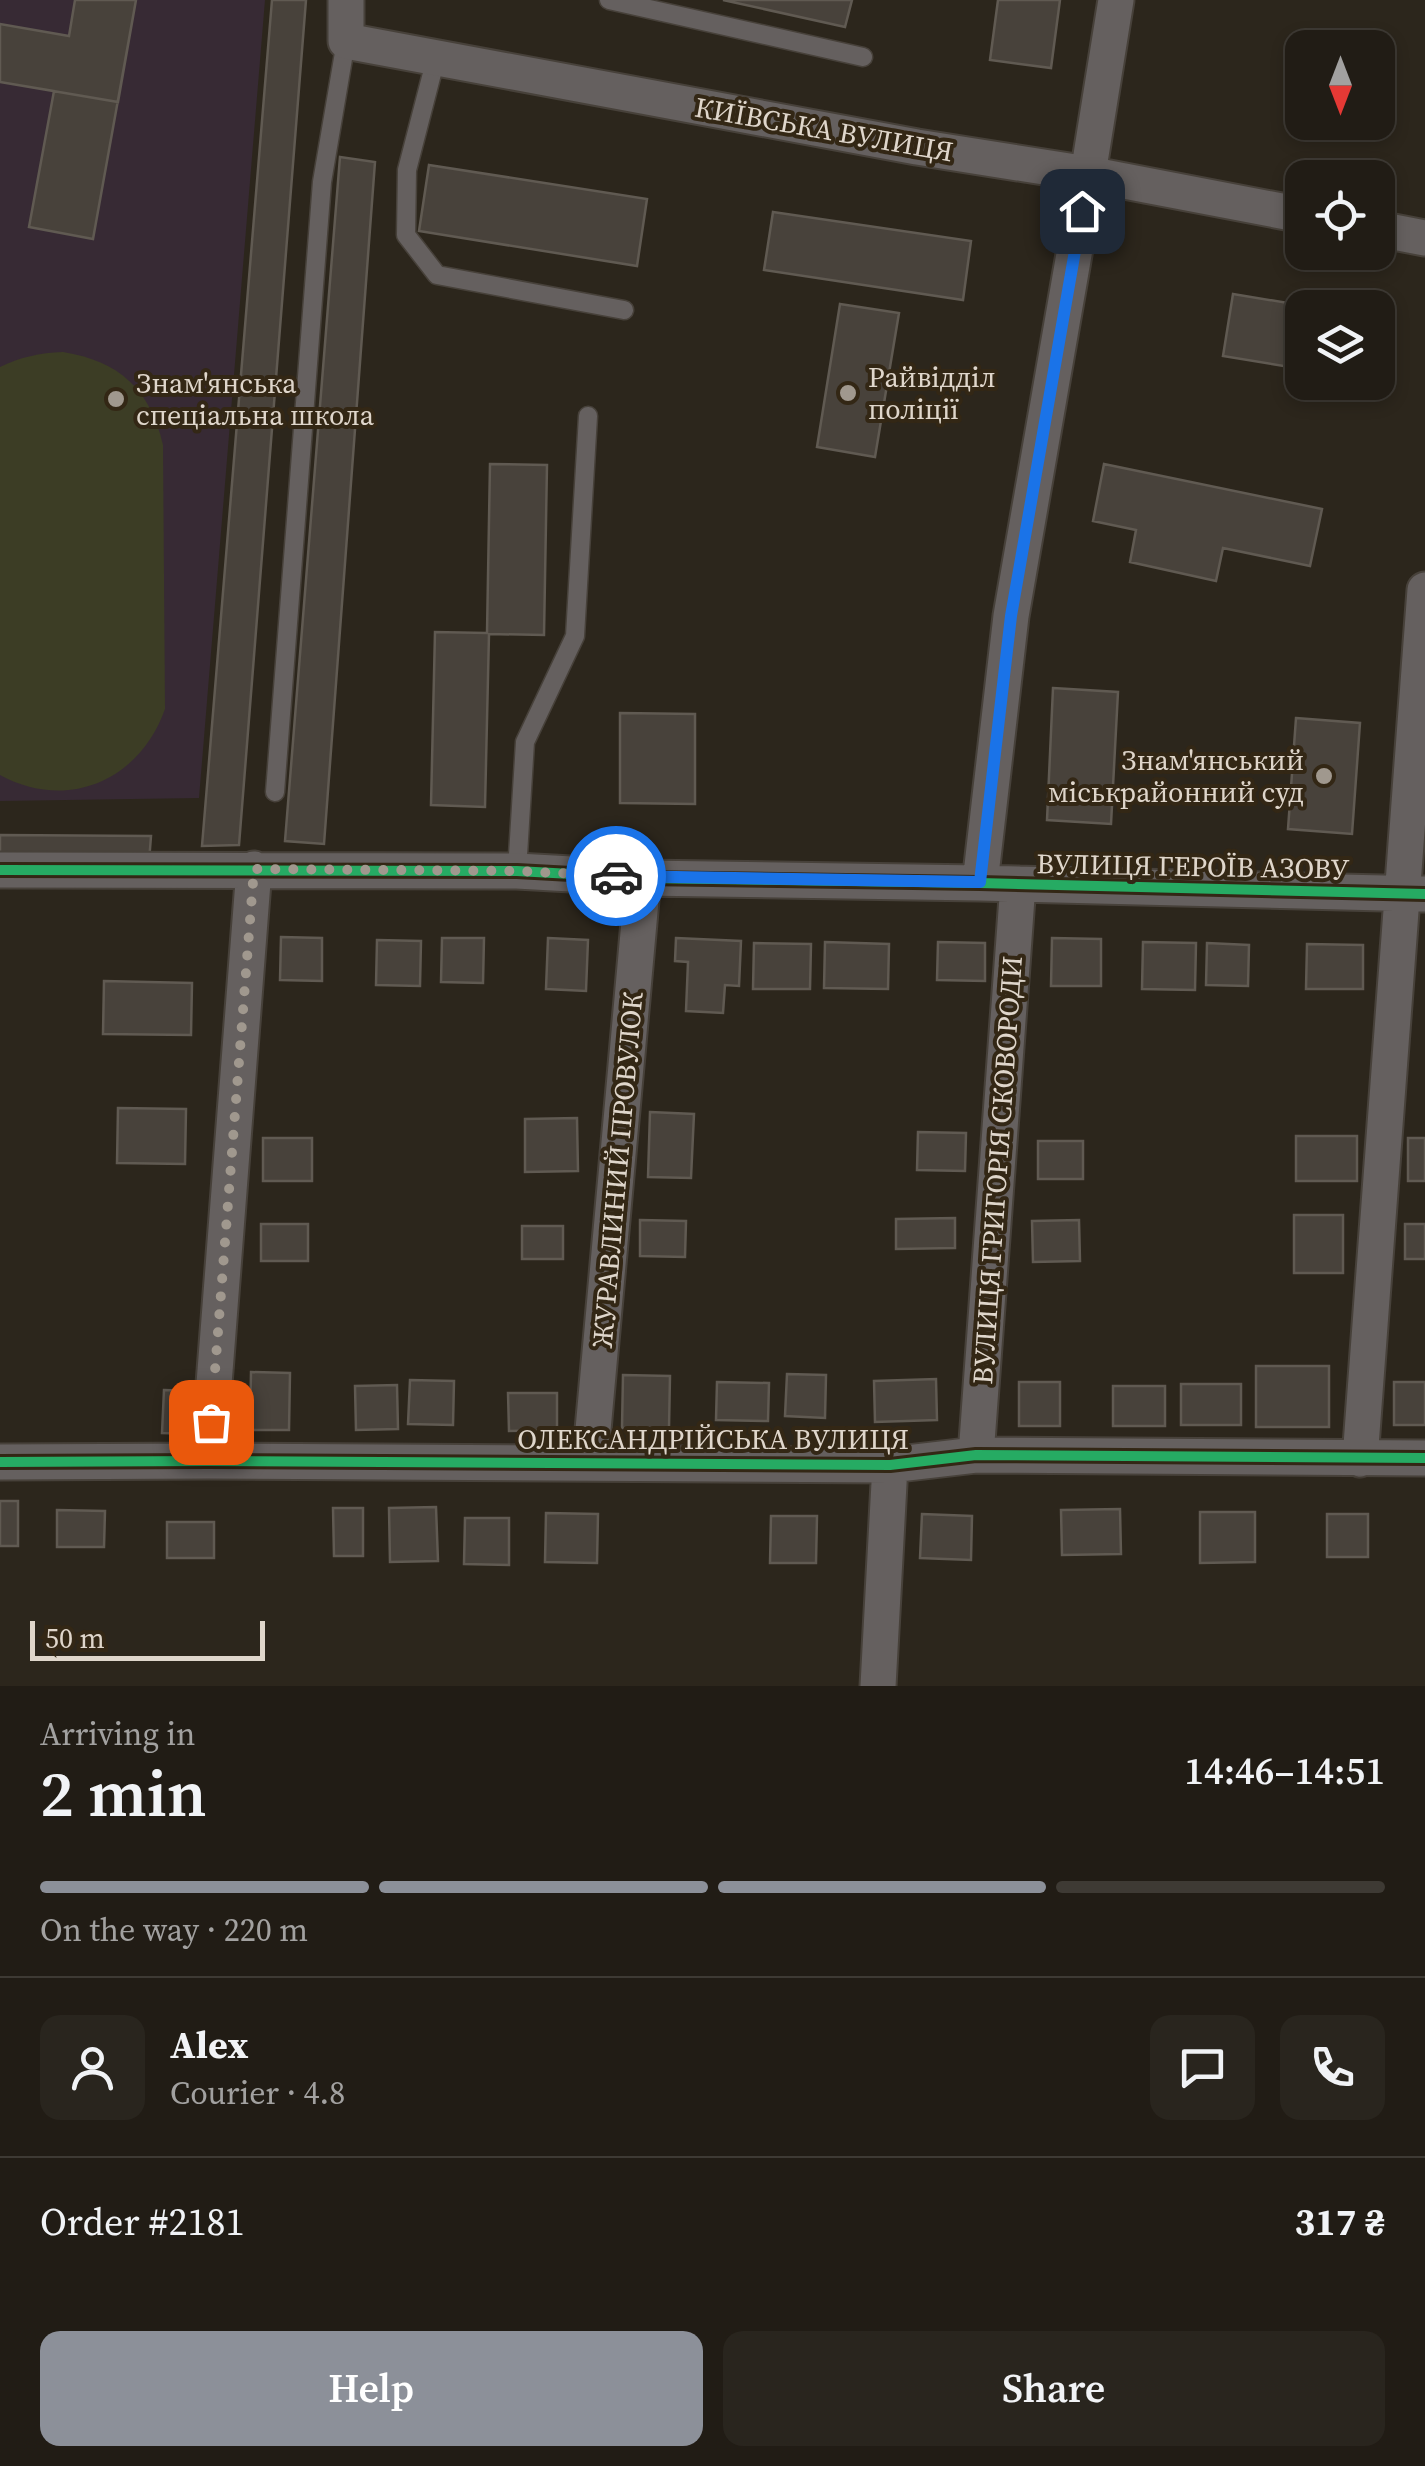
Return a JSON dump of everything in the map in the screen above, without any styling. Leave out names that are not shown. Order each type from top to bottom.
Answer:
[{"type":"street","points":[[346,0],[346,41]]},
{"type":"street","points":[[980,882],[1011,616],[1116,0]]},
{"type":"street","name":"КИЇВСЬКА ВУЛИЦЯ","points":[[346,41],[1285,212]]},
{"type":"street","points":[[1395,232],[1425,238]]},
{"type":"street","points":[[1360,1459],[1414,894],[1425,590]]},
{"type":"street","points":[[208,1461],[254,869]]},
{"type":"street","name":"ВУЛИЦЯ ГЕРОЇВ АЗОВУ","points":[[0,870],[517,871],[643,878],[1414,894]]},
{"type":"street","name":"ЖУРАВЛИНИЙ ПРОВУЛОК","points":[[590,1463],[643,878]]},
{"type":"street","name":"ВУЛИЦЯ ГРИГОРІЯ СКОВОРОДИ","points":[[976,1455],[1018,884]]},
{"type":"street","name":"ОЛЕКСАНДРІЙСЬКА ВУЛИЦЯ","points":[[0,1462],[890,1465],[976,1455],[1425,1458]]},
{"type":"street","points":[[878,1686],[890,1465]]},
{"type":"lane","points":[[609,0],[862,57]]},
{"type":"lane","points":[[275,792],[322,182],[346,41]]},
{"type":"lane","points":[[436,58],[407,170],[406,234],[437,275],[624,310]]},
{"type":"lane","points":[[517,871],[525,742],[575,636],[588,416]]},
{"type":"shaded area","name":"Знам'янська спеціальна школа","points":[[0,0],[265,0],[199,798],[0,801]]},
{"type":"green space","points":[[63,352],[100,362],[129,381],[150,408],[163,445],[165,709],[154,734],[120,771],[75,789],[51,790],[26,786],[0,775],[0,367],[30,356]]},
{"type":"building","points":[[75,0],[136,0],[93,239],[29,227],[54,91],[0,82],[0,24],[69,36]]},
{"type":"building","points":[[75,0],[136,0],[118,102],[0,82],[0,24],[69,36]]},
{"type":"building","points":[[272,0],[306,0],[239,845],[202,846]]},
{"type":"building","points":[[723,0],[852,0],[845,27]]},
{"type":"building","points":[[998,0],[1060,0],[1051,68],[990,60]]},
{"type":"building","points":[[340,157],[375,162],[324,844],[285,841]]},
{"type":"building","points":[[429,165],[647,199],[637,266],[419,231]]},
{"type":"building","points":[[773,212],[971,241],[963,300],[764,270]]},
{"type":"building","points":[[1233,294],[1285,303],[1285,366],[1223,356]]},
{"type":"building","points":[[840,304],[899,313],[875,457],[817,447]]},
{"type":"building","points":[[490,464],[547,465],[544,635],[489,634],[485,807],[431,805],[435,632],[487,633]]},
{"type":"building","points":[[1104,464],[1322,509],[1310,566],[1223,548],[1216,581],[1130,562],[1136,530],[1093,521]]},
{"type":"building","points":[[1053,688],[1118,692],[1111,824],[1047,820]]},
{"type":"building","points":[[620,713],[695,714],[695,804],[620,803]]},
{"type":"building","name":"Знам'янський міськрайонний суд","points":[[1296,718],[1360,723],[1352,834],[1288,829]]},
{"type":"building","points":[[0,835],[151,836],[149,862],[0,861]]},
{"type":"building","points":[[281,937],[322,938],[322,981],[280,980]]},
{"type":"building","points":[[442,938],[484,938],[483,983],[441,982]]},
{"type":"building","points":[[548,938],[588,940],[586,991],[546,989]]},
{"type":"building","points":[[676,938],[741,941],[739,986],[725,985],[723,1013],[686,1011],[688,962],[675,961]]},
{"type":"building","points":[[1052,938],[1101,939],[1101,986],[1051,986]]},
{"type":"building","points":[[377,940],[421,941],[420,986],[376,985]]},
{"type":"building","points":[[825,942],[889,944],[888,989],[824,988]]},
{"type":"building","points":[[938,942],[985,943],[985,981],[937,980]]},
{"type":"building","points":[[1143,942],[1196,943],[1195,990],[1142,989]]},
{"type":"building","points":[[754,943],[811,944],[810,989],[753,989]]},
{"type":"building","points":[[1207,943],[1249,945],[1248,986],[1206,985]]},
{"type":"building","points":[[1307,944],[1363,945],[1363,989],[1306,989]]},
{"type":"building","points":[[104,981],[192,983],[191,1035],[103,1034]]},
{"type":"building","points":[[118,1108],[186,1109],[185,1164],[117,1163]]},
{"type":"building","points":[[650,1112],[694,1114],[691,1178],[648,1177]]},
{"type":"building","points":[[577,1118],[578,1171],[525,1172],[525,1119]]},
{"type":"building","points":[[918,1132],[966,1133],[965,1171],[917,1170]]},
{"type":"building","points":[[1296,1136],[1357,1136],[1357,1181],[1296,1181]]},
{"type":"building","points":[[263,1138],[312,1138],[312,1181],[263,1181]]},
{"type":"building","points":[[1408,1138],[1425,1138],[1425,1181],[1408,1181]]},
{"type":"building","points":[[1038,1141],[1083,1141],[1083,1179],[1038,1179]]},
{"type":"building","points":[[1294,1215],[1343,1215],[1343,1273],[1294,1273]]},
{"type":"building","points":[[955,1218],[955,1248],[896,1249],[896,1219]]},
{"type":"building","points":[[640,1220],[686,1221],[685,1257],[640,1256]]},
{"type":"building","points":[[1079,1220],[1080,1261],[1033,1262],[1032,1221]]},
{"type":"building","points":[[261,1224],[308,1224],[308,1261],[261,1261]]},
{"type":"building","points":[[1405,1224],[1425,1224],[1425,1259],[1405,1259]]},
{"type":"building","points":[[522,1226],[563,1226],[563,1259],[522,1259]]},
{"type":"building","points":[[1256,1366],[1329,1366],[1329,1427],[1256,1427]]},
{"type":"building","points":[[251,1372],[290,1373],[289,1430],[250,1430]]},
{"type":"building","points":[[787,1374],[826,1375],[825,1418],[785,1416]]},
{"type":"building","points":[[623,1375],[670,1376],[669,1428],[622,1428]]},
{"type":"building","points":[[936,1379],[937,1420],[875,1422],[874,1381]]},
{"type":"building","points":[[410,1380],[454,1381],[453,1425],[408,1424]]},
{"type":"building","points":[[717,1382],[769,1383],[768,1421],[716,1420]]},
{"type":"building","points":[[1019,1382],[1060,1382],[1060,1426],[1019,1426]]},
{"type":"building","points":[[1394,1382],[1425,1382],[1425,1425],[1394,1425]]},
{"type":"building","points":[[1181,1384],[1241,1384],[1241,1425],[1181,1425]]},
{"type":"building","points":[[397,1385],[398,1429],[356,1430],[355,1386]]},
{"type":"building","points":[[1113,1386],[1165,1386],[1165,1426],[1113,1426]]},
{"type":"building","points":[[164,1390],[194,1391],[192,1434],[162,1433]]},
{"type":"building","points":[[508,1393],[557,1393],[557,1430],[509,1431]]},
{"type":"building","points":[[0,1501],[18,1501],[18,1546],[0,1546]]},
{"type":"building","points":[[436,1507],[438,1561],[390,1562],[389,1508]]},
{"type":"building","points":[[333,1508],[363,1508],[363,1556],[334,1556]]},
{"type":"building","points":[[1120,1509],[1121,1554],[1062,1555],[1061,1510]]},
{"type":"building","points":[[57,1510],[105,1511],[104,1547],[57,1547]]},
{"type":"building","points":[[1200,1512],[1255,1512],[1255,1562],[1200,1563]]},
{"type":"building","points":[[546,1513],[598,1514],[597,1563],[545,1562]]},
{"type":"building","points":[[922,1514],[972,1516],[971,1560],[920,1558]]},
{"type":"building","points":[[1327,1514],[1368,1514],[1368,1557],[1327,1557]]},
{"type":"building","points":[[771,1516],[817,1516],[816,1563],[770,1563]]},
{"type":"building","points":[[465,1518],[509,1518],[509,1565],[464,1564]]},
{"type":"building","points":[[167,1522],[214,1522],[214,1558],[167,1558]]},
{"type":"cycle path","points":[[0,870],[517,871],[643,878],[1425,894]]},
{"type":"cycle path","points":[[0,1462],[890,1465],[976,1455],[1425,1458]]},
{"type":"way so far","points":[[211,1422],[254,869],[517,871],[616,876]]},
{"type":"place","name":"Райвідділ поліції","points":[[848,393]]},
{"type":"place","name":"Знам'янська спеціальна школа","points":[[116,399]]},
{"type":"place","name":"Знам'янський міськрайонний суд","points":[[1324,776]]},
{"type":"route","points":[[616,876],[980,882],[1011,616],[1082,211]]}]
